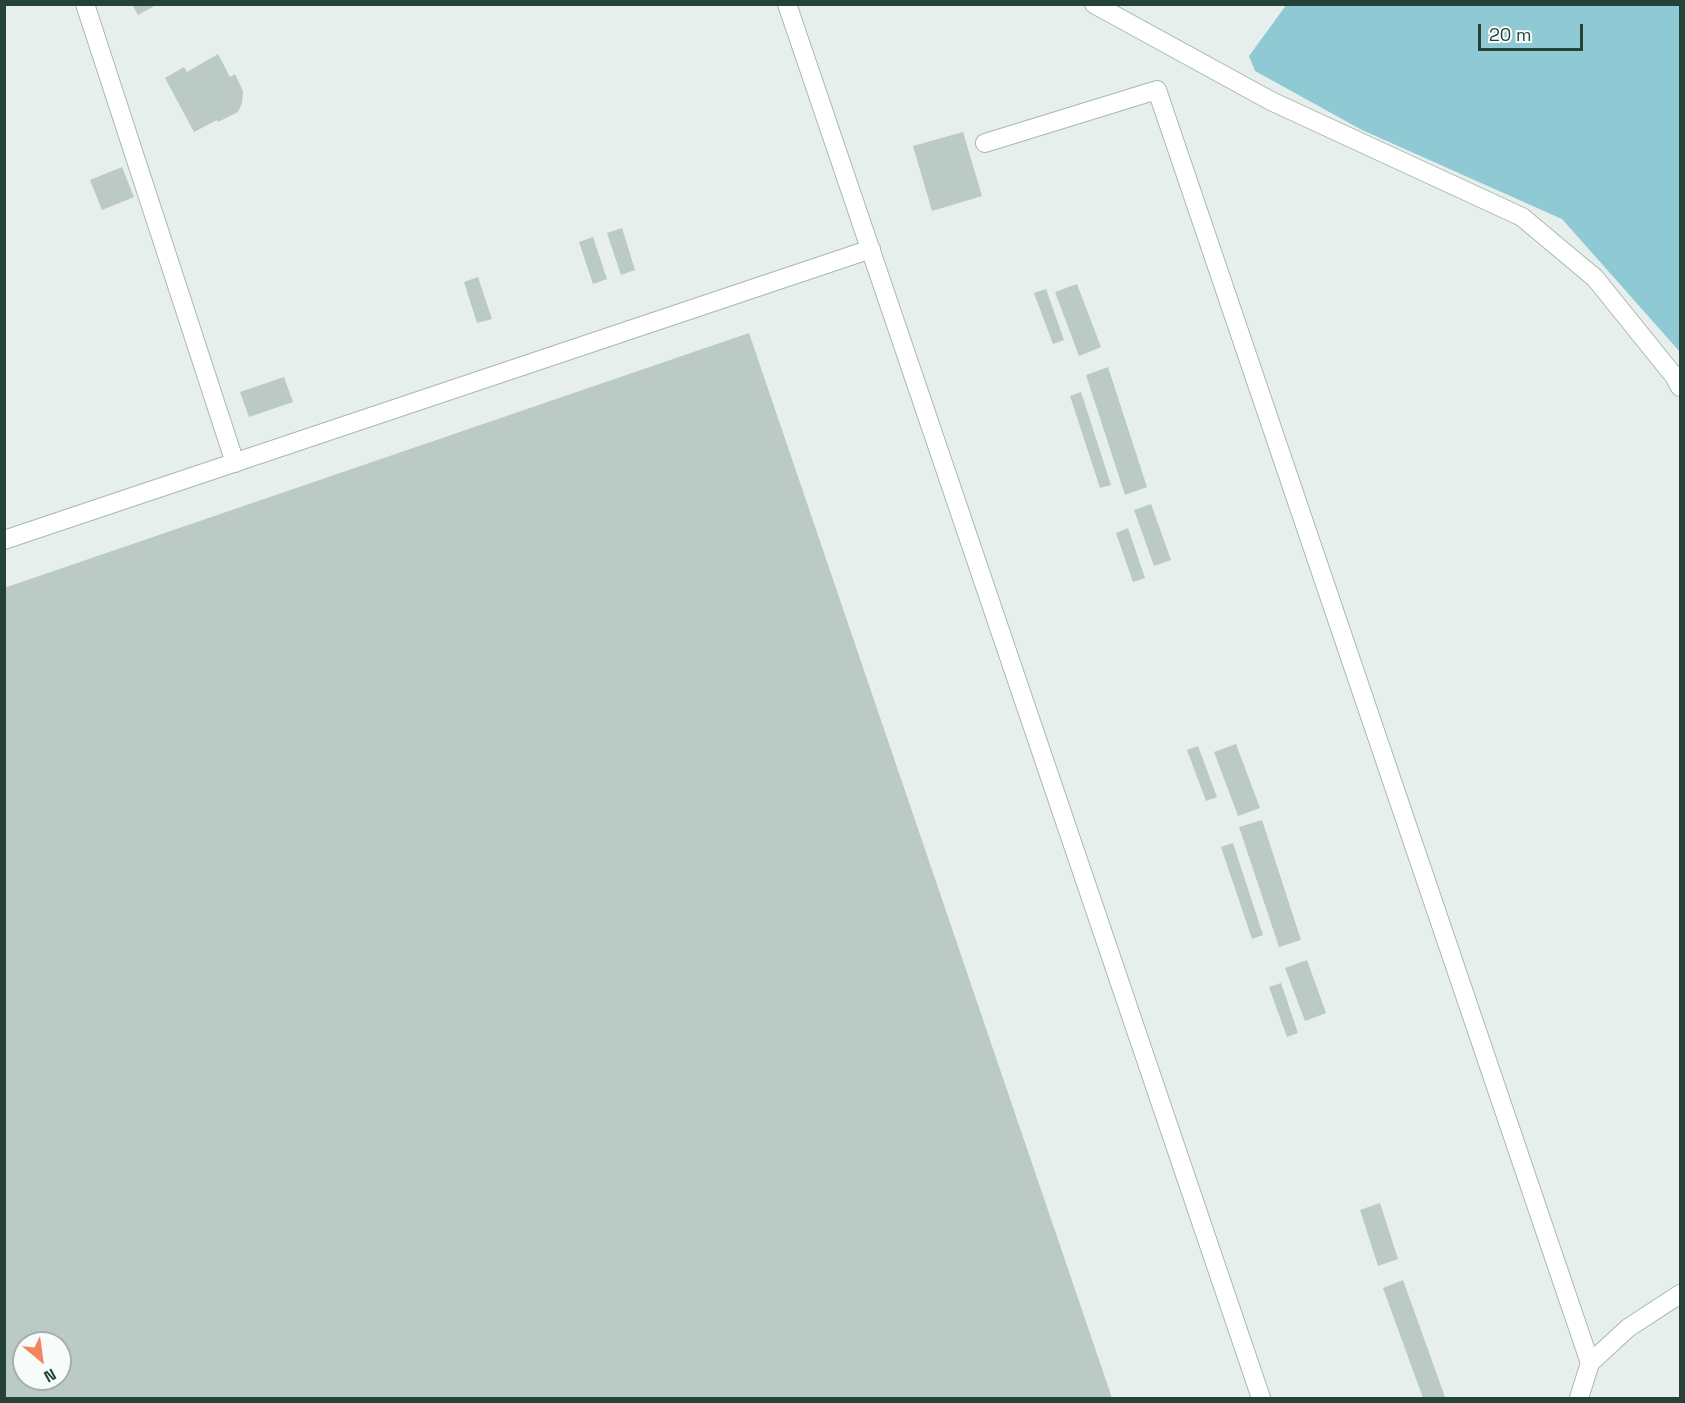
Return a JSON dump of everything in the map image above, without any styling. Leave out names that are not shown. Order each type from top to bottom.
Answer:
[{"type":"street","points":[[85,4],[235,463]]},
{"type":"street","points":[[787,4],[1261,1398]]},
{"type":"street","points":[[1094,4],[1271,101],[1522,217],[1595,278],[1674,376],[1680,387]]},
{"type":"street","points":[[985,143],[1157,90],[1590,1363]]},
{"type":"street","points":[[4,540],[871,249]]},
{"type":"street","points":[[1579,1398],[1590,1363],[1628,1328],[1680,1294]]},
{"type":"water","points":[[1287,4],[1680,5],[1680,352],[1562,219],[1362,130],[1255,71],[1249,56]]},
{"type":"building","points":[[132,4],[158,4],[138,15]]},
{"type":"building","points":[[218,54],[230,77],[235,74],[243,91],[242,103],[238,112],[194,132],[165,78],[184,67],[187,72]]},
{"type":"building","points":[[963,132],[982,196],[932,211],[913,146]]},
{"type":"building","points":[[122,167],[134,197],[102,210],[90,180]]},
{"type":"building","points":[[622,228],[635,270],[621,275],[607,233]]},
{"type":"building","points":[[593,237],[607,279],[593,284],[579,242]]},
{"type":"building","points":[[478,277],[492,319],[477,323],[464,282]]},
{"type":"building","points":[[1077,284],[1101,347],[1079,356],[1055,292]]},
{"type":"building","points":[[1046,289],[1064,340],[1053,344],[1034,293]]},
{"type":"building","points":[[749,333],[1112,1398],[4,1398],[4,588]]},
{"type":"building","points":[[1108,367],[1147,487],[1125,495],[1086,375]]},
{"type":"building","points":[[284,377],[293,402],[249,417],[240,392]]},
{"type":"building","points":[[1081,392],[1111,485],[1100,488],[1070,396]]},
{"type":"building","points":[[1151,504],[1171,560],[1154,566],[1134,510]]},
{"type":"building","points":[[1128,528],[1145,578],[1133,582],[1116,533]]},
{"type":"building","points":[[1236,744],[1260,808],[1238,816],[1214,752]]},
{"type":"building","points":[[1198,746],[1217,797],[1206,801],[1187,750]]},
{"type":"building","points":[[1262,820],[1301,940],[1279,947],[1239,827]]},
{"type":"building","points":[[1233,843],[1263,935],[1252,939],[1221,847]]},
{"type":"building","points":[[1307,960],[1326,1013],[1305,1021],[1285,968]]},
{"type":"building","points":[[1281,983],[1298,1033],[1287,1037],[1269,987]]},
{"type":"building","points":[[1380,1203],[1398,1259],[1378,1266],[1360,1210]]},
{"type":"building","points":[[1403,1280],[1445,1397],[1423,1398],[1383,1288]]}]
